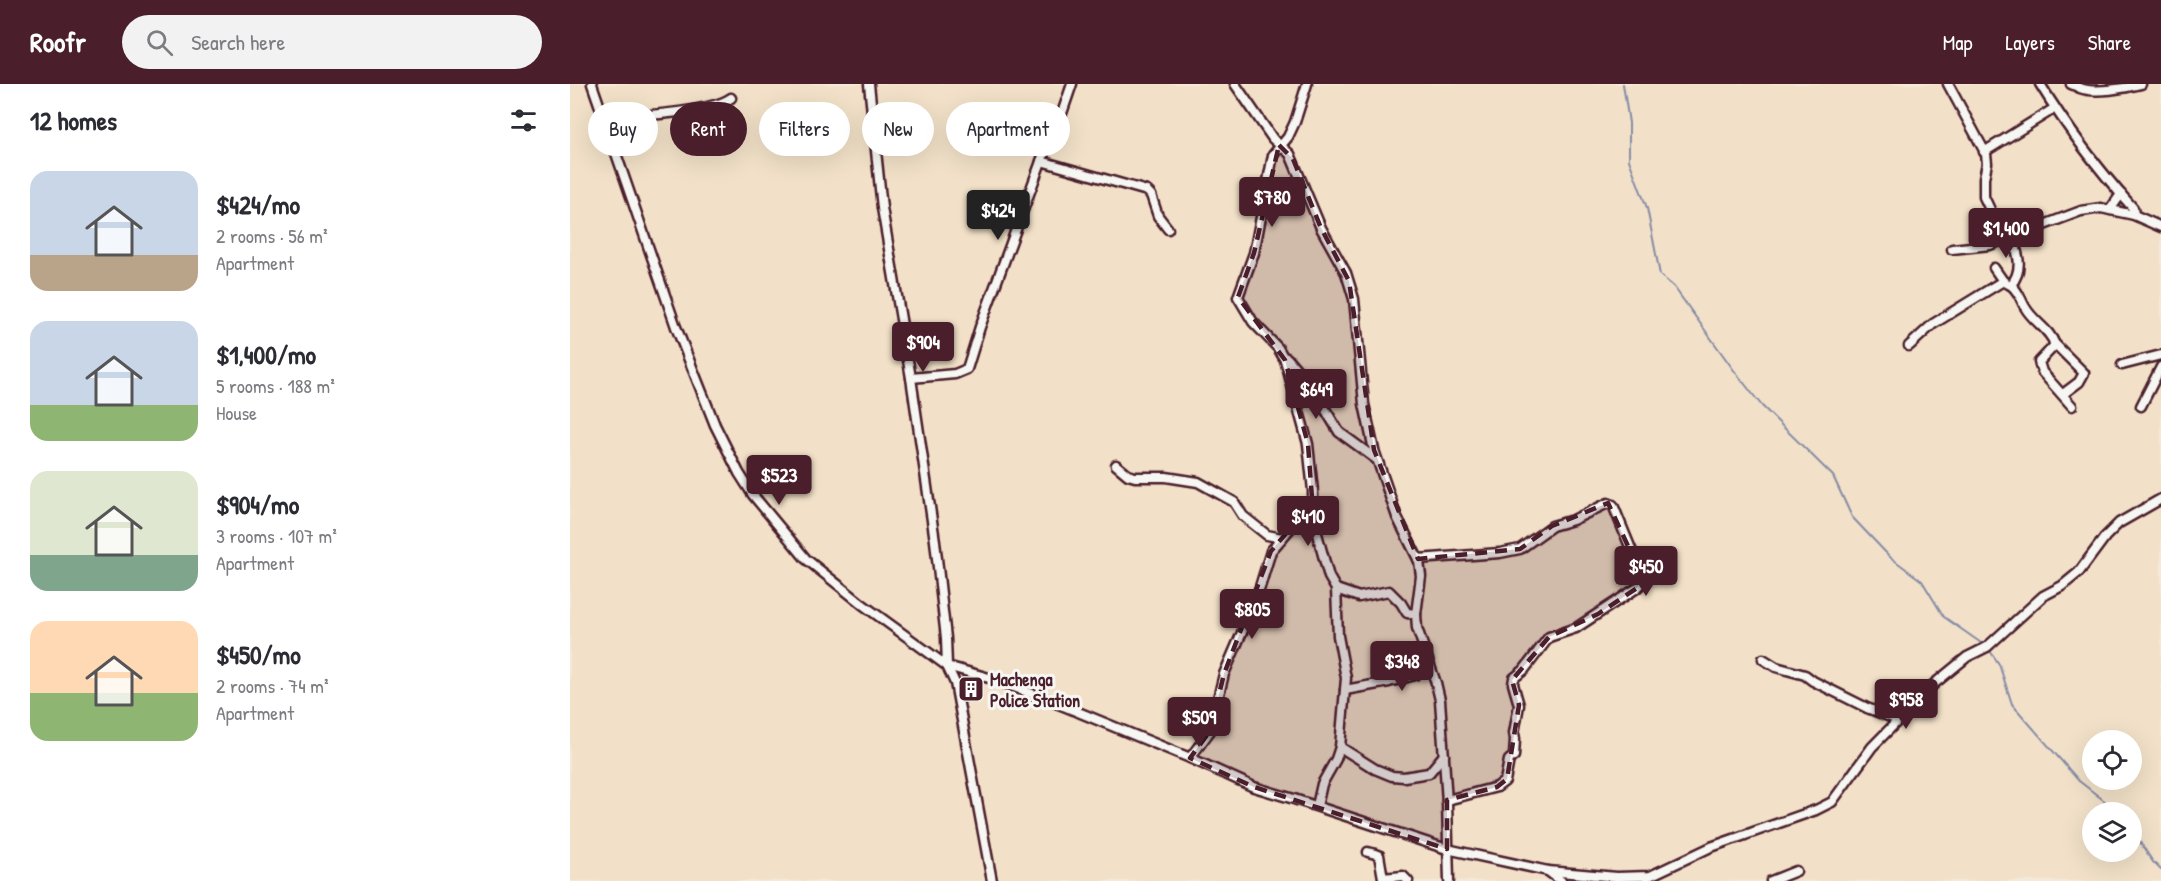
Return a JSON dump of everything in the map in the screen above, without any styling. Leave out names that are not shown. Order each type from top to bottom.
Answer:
[{"type":"street","points":[[592,84],[598,102]]},
{"type":"street","points":[[869,84],[882,208],[911,378],[935,541],[947,666],[955,683],[992,881]]},
{"type":"street","points":[[911,378],[955,374],[967,369],[980,327],[1041,161],[1057,128],[1072,84]]},
{"type":"street","points":[[1235,84],[1273,139],[1293,159],[1321,228],[1349,281],[1354,299],[1364,404],[1376,459],[1397,517],[1418,559],[1421,576],[1416,614],[1417,628],[1440,700],[1447,800],[1449,881]]},
{"type":"street","points":[[1306,84],[1295,122],[1288,137],[1273,155],[1254,253],[1238,297],[1253,322],[1311,386],[1339,432],[1376,459]]},
{"type":"street","points":[[1948,84],[1984,152],[1987,163],[1983,193],[1992,214],[2000,222],[2011,227],[2034,228]]},
{"type":"street","points":[[2040,84],[2055,108],[2133,208],[2134,215]]},
{"type":"street","points":[[2071,84],[2092,90],[2124,89],[2141,84]]},
{"type":"street","points":[[658,114],[718,105],[731,98]]},
{"type":"street","points":[[1984,152],[2055,108]]},
{"type":"street","points":[[617,156],[676,327],[715,425],[749,488],[806,559],[862,604],[947,666],[996,680],[1190,758],[1254,788],[1317,806],[1447,849],[1548,871],[1603,879],[1650,876],[1711,847],[1823,807],[1839,794],[1872,747],[1934,684],[1967,657],[1988,647],[2043,596],[2079,572],[2105,537],[2119,523],[2161,499]]},
{"type":"street","points":[[1041,161],[1147,191],[1151,195],[1158,216],[1168,229]]},
{"type":"street","points":[[2110,210],[2121,194]]},
{"type":"street","points":[[1952,249],[1990,244],[2081,211],[2101,208],[2134,215],[2161,227]]},
{"type":"street","points":[[1909,346],[1933,324],[2007,283],[2019,270],[2018,255],[2012,236]]},
{"type":"street","points":[[1994,268],[2020,296],[2025,308],[2036,322],[2084,373],[2079,382],[2063,394]]},
{"type":"street","points":[[2054,343],[2055,345],[2039,362],[2042,372],[2072,406]]},
{"type":"street","points":[[1282,354],[1308,444],[1313,513],[1329,577],[1336,589],[1336,612],[1345,669],[1340,747],[1323,784],[1317,806]]},
{"type":"street","points":[[2122,365],[2161,355]]},
{"type":"street","points":[[2142,406],[2161,367]]},
{"type":"street","points":[[1116,465],[1128,475],[1135,477],[1166,477],[1198,482],[1234,502],[1243,516],[1267,535],[1282,538]]},
{"type":"street","points":[[1418,559],[1500,553],[1520,549],[1552,526],[1573,520],[1608,503],[1613,505],[1642,576],[1641,584],[1637,588],[1598,614],[1576,628],[1549,637],[1524,670],[1514,678],[1513,684],[1519,705],[1514,734],[1514,756],[1509,760],[1505,781],[1497,787],[1447,800]]},
{"type":"street","points":[[1190,758],[1210,731],[1224,674],[1256,600],[1271,551],[1295,523],[1313,513]]},
{"type":"street","points":[[1336,589],[1359,597],[1389,591],[1407,613],[1416,614]]},
{"type":"street","points":[[1345,690],[1415,675],[1420,668],[1425,651]]},
{"type":"street","points":[[1763,659],[1776,667],[1805,675],[1867,708],[1898,720]]},
{"type":"street","points":[[1340,747],[1375,769],[1392,776],[1404,777],[1428,773],[1444,755]]},
{"type":"street","points":[[1368,852],[1379,855],[1383,878],[1403,876],[1408,881]]},
{"type":"street","points":[[1548,871],[1561,881]]},
{"type":"street","points":[[1771,881],[1796,871]]},
{"type":"highlighted area","points":[[1279,145],[1293,159],[1321,228],[1349,281],[1374,450],[1418,559],[1520,549],[1552,526],[1608,503],[1642,576],[1637,588],[1598,614],[1549,637],[1512,680],[1519,705],[1507,779],[1497,787],[1447,800],[1447,849],[1254,787],[1190,758],[1210,731],[1224,674],[1271,551],[1295,523],[1313,512],[1308,444],[1285,360],[1238,297],[1254,253]]},
{"type":"shaded area","points":[[570,84],[2161,84],[2161,881],[570,881]]},
{"type":"waterway","points":[[1623,84],[1629,123],[1629,160],[1647,208],[1660,275],[1674,287],[1762,406],[1833,476],[1852,517],[1890,557],[1922,581],[1944,617],[1984,645]]},
{"type":"waterway","points":[[1988,648],[1999,664],[2012,704],[2079,781],[2106,802]]},
{"type":"waterway","points":[[2142,845],[2161,870]]},
{"type":"place","name":"Machenga Police Station","points":[[971,689]]}]
